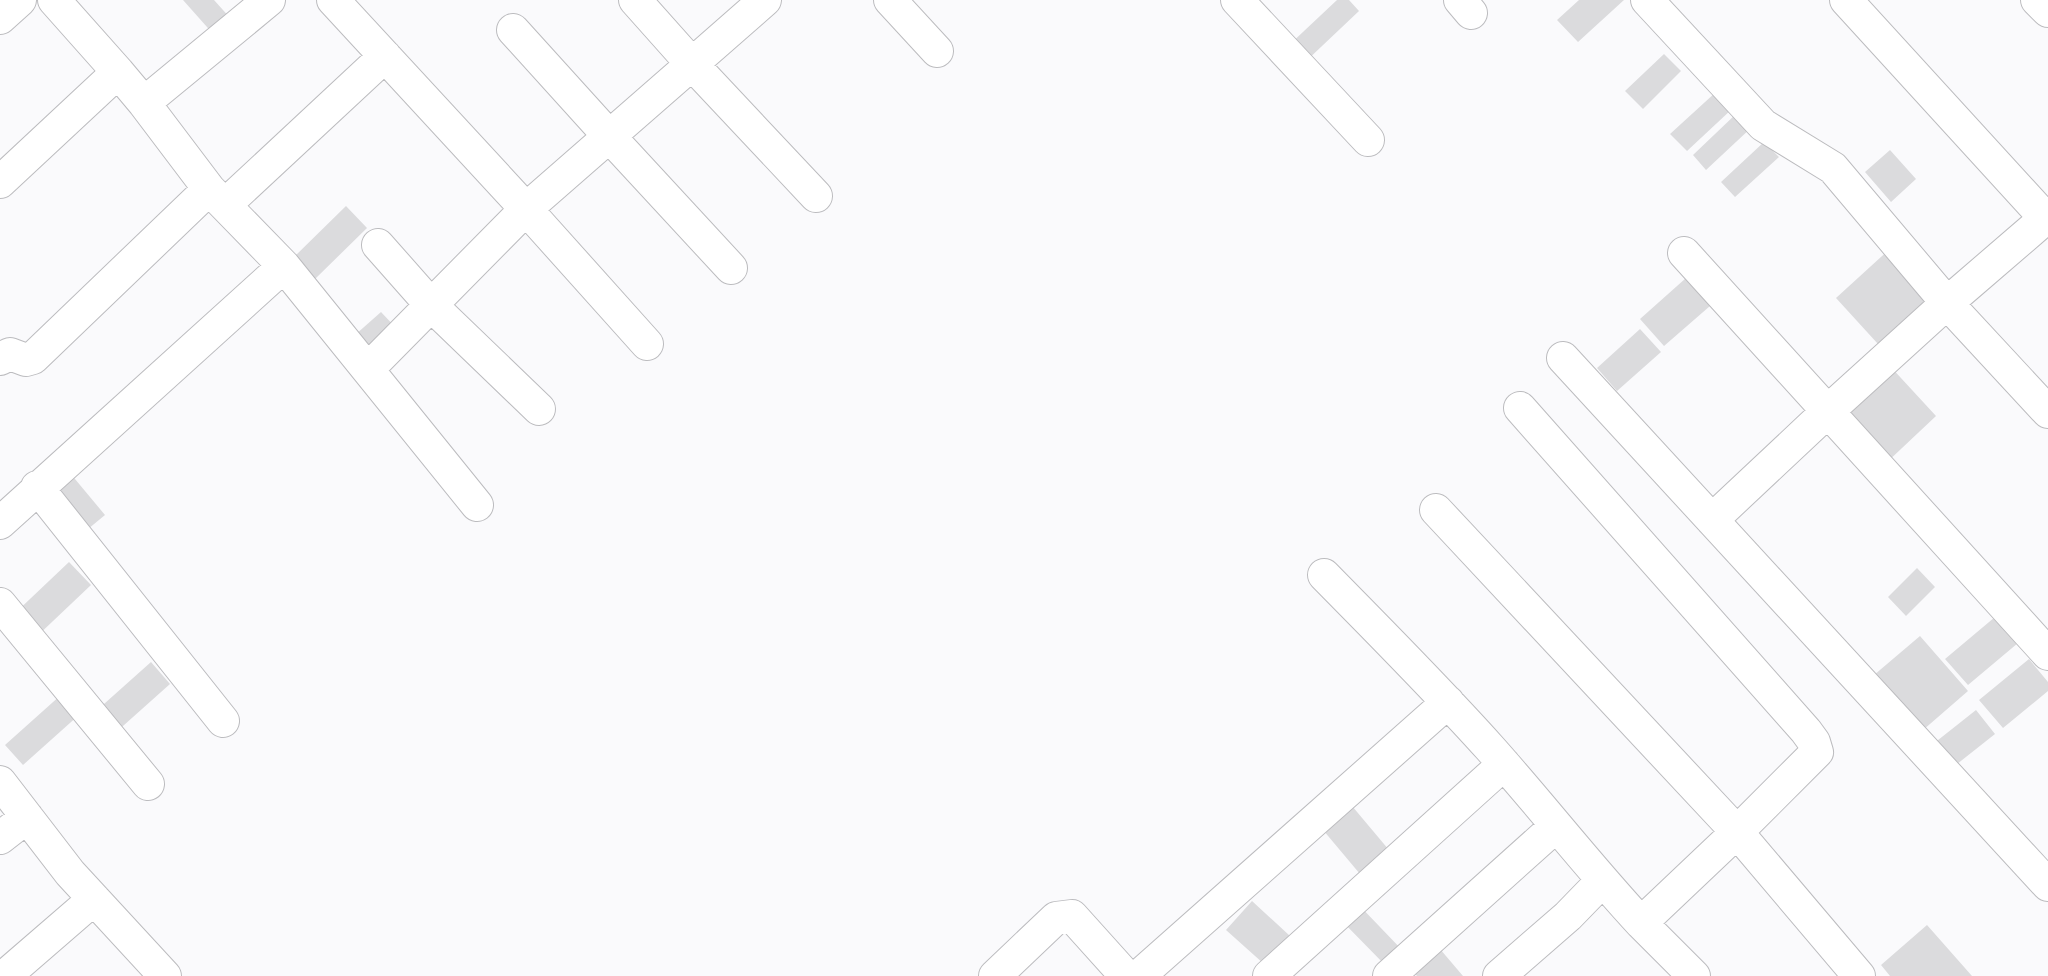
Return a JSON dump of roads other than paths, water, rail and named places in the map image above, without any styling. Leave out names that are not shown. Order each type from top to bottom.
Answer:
[{"type":"street","points":[[0,18],[20,0]]},
{"type":"street","points":[[144,103],[269,0]]},
{"type":"street","points":[[333,0],[647,344]]},
{"type":"street","points":[[635,0],[816,196]]},
{"type":"street","points":[[368,369],[526,209],[765,0]]},
{"type":"street","points":[[890,0],[937,51]]},
{"type":"street","points":[[1237,0],[1368,140]]},
{"type":"street","points":[[1647,0],[1763,125],[1833,168],[1947,303],[2048,412]]},
{"type":"street","points":[[1712,520],[1947,303],[2047,219],[1846,0]]},
{"type":"street","points":[[2037,0],[2048,11]]},
{"type":"street","points":[[68,5],[217,197],[284,266],[477,505]]},
{"type":"street","points":[[513,30],[731,268]]},
{"type":"street","points":[[0,359],[10,354],[26,360],[33,358],[385,56]]},
{"type":"street","points":[[0,182],[118,72]]},
{"type":"street","points":[[378,245],[431,305],[539,409]]},
{"type":"street","points":[[1684,253],[2048,654]]},
{"type":"street","points":[[0,523],[284,266]]},
{"type":"street","points":[[1563,358],[2048,885]]},
{"type":"street","points":[[1520,408],[1814,742],[1817,752],[1641,923]]},
{"type":"street","points":[[37,487],[223,721]]},
{"type":"street","points":[[1436,510],[1737,832],[1859,976]]},
{"type":"street","points":[[1324,575],[1448,702],[1602,881],[1694,976]]},
{"type":"street","points":[[0,604],[148,784]]},
{"type":"street","points":[[1139,976],[1448,702]]},
{"type":"street","points":[[1269,976],[1504,764]]},
{"type":"street","points":[[0,782],[70,873],[165,976]]},
{"type":"street","points":[[0,838],[27,817]]},
{"type":"street","points":[[1389,976],[1556,826]]},
{"type":"street","points":[[1499,976],[1568,916],[1602,881]]},
{"type":"street","points":[[5,976],[94,899]]},
{"type":"street","points":[[995,976],[1056,918],[1064,915],[1072,916],[1126,976]]}]
